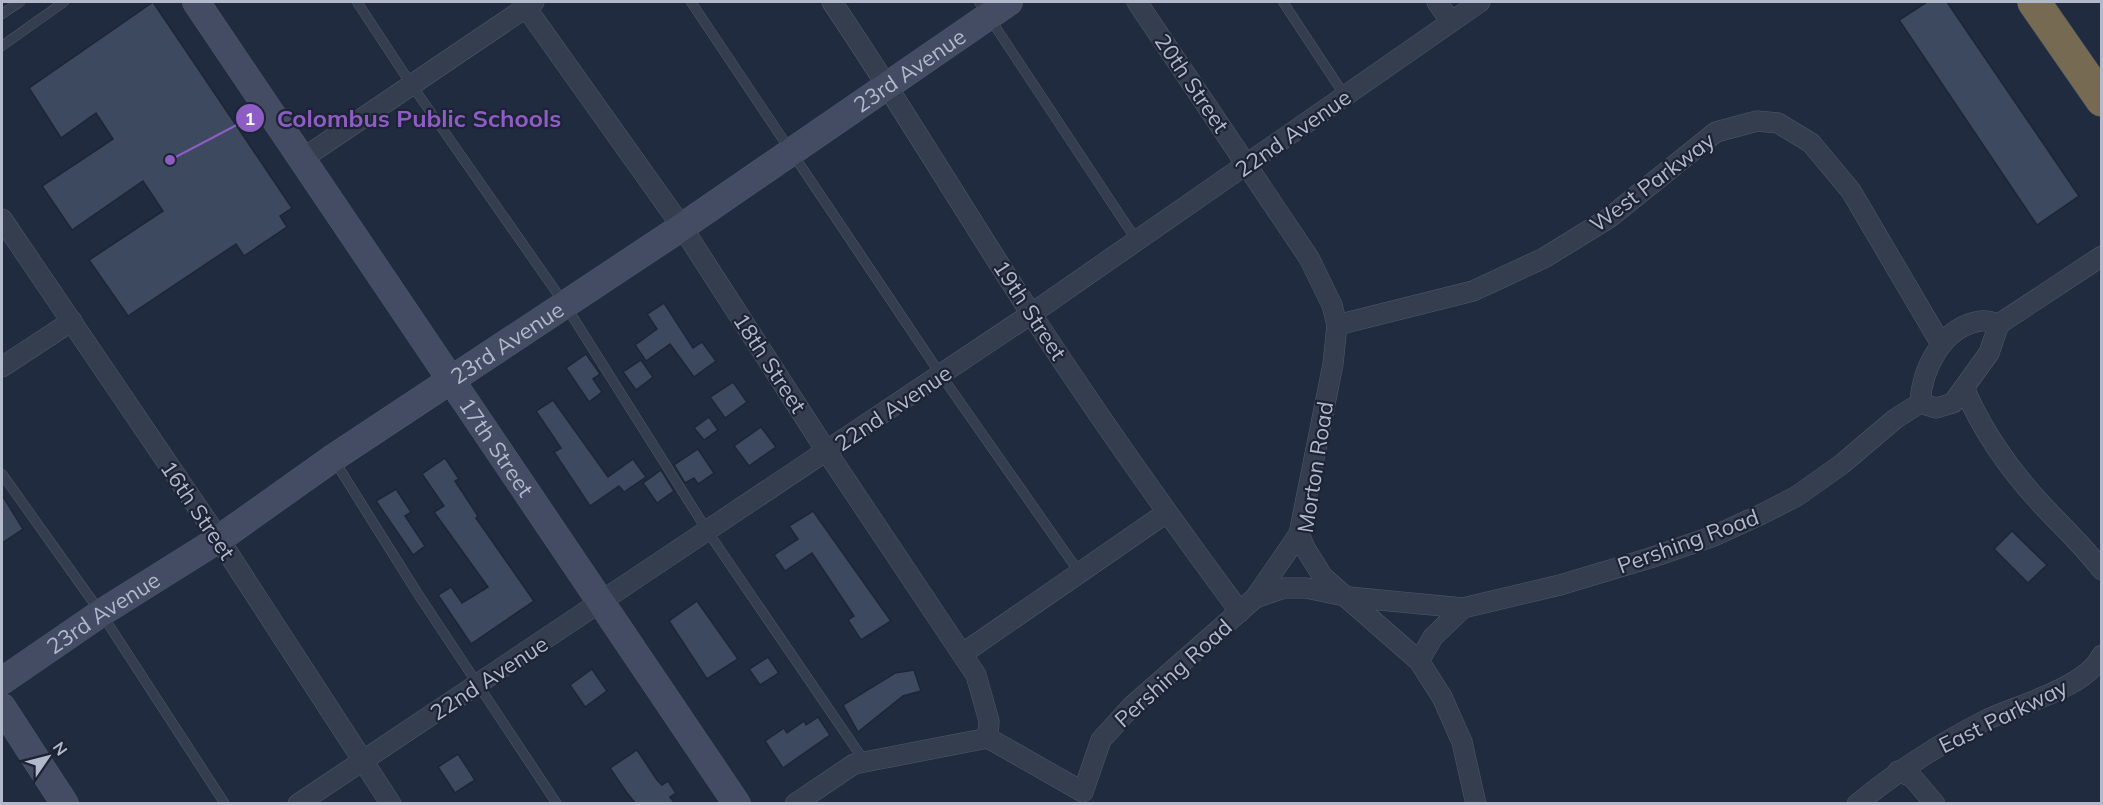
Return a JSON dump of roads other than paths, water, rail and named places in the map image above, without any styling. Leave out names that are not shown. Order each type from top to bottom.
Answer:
[{"type":"highway","points":[[2034,2],[2102,100]]},
{"type":"main road","name":"17th Street","points":[[196,2],[737,804]]},
{"type":"main road","name":"23rd Avenue","points":[[2,681],[101,613],[219,540],[333,458],[682,227],[888,84],[992,6]]},
{"type":"main road","points":[[2,707],[65,804]]},
{"type":"street","name":"19th Street","points":[[832,2],[888,84],[1031,314],[1166,513],[1247,605]]},
{"type":"street","name":"20th Street","points":[[1137,2],[1248,165]]},
{"type":"street","points":[[1437,2],[1451,22]]},
{"type":"street","name":"22nd Avenue","points":[[298,804],[602,603],[1031,314],[1480,2]]},
{"type":"street","points":[[302,159],[527,3]]},
{"type":"street","name":"18th Street","points":[[527,3],[682,227],[827,452],[976,675],[989,721],[988,738]]},
{"type":"street","name":"West Parkway","points":[[1337,325],[1473,291],[1544,258],[1609,219],[1716,132],[1756,121],[1778,123],[1811,143],[1851,190],[1941,344]]},
{"type":"street","name":"Morton Road","points":[[1248,165],[1315,268],[1325,287],[1337,325],[1333,364],[1299,534],[1323,577],[1349,597],[1419,661],[1442,697],[1462,742],[1476,804]]},
{"type":"street","name":"16th Street","points":[[2,219],[219,540],[391,804]]},
{"type":"street","points":[[2000,324],[1981,321],[1961,329],[1941,344],[1921,387],[1920,403],[1936,408],[1953,403],[1965,390],[1989,353],[2000,324],[2102,256]]},
{"type":"street","points":[[2,368],[72,321]]},
{"type":"street","points":[[1965,390],[2004,459],[2045,508],[2083,545],[2102,570]]},
{"type":"street","name":"Pershing Road","points":[[1247,605],[1284,588],[1306,588],[1349,597],[1463,608],[1560,585],[1650,558],[1733,527],[1797,496],[1842,464],[1895,419],[1920,403]]},
{"type":"street","points":[[962,654],[1166,513]]},
{"type":"street","name":"Pershing Road","points":[[988,738],[1086,798],[1101,740],[1131,707],[1247,605],[1299,534]]},
{"type":"street","points":[[1419,661],[1433,637],[1463,608]]},
{"type":"street","name":"East Parkway","points":[[1857,804],[1898,771],[1984,721],[2079,679],[2098,662],[2102,655]]},
{"type":"street","points":[[795,804],[854,764],[988,738]]},
{"type":"street","points":[[1898,771],[1912,777],[1935,804]]},
{"type":"lane","points":[[2,14],[20,2]]},
{"type":"lane","points":[[2,46],[64,2]]},
{"type":"lane","points":[[357,2],[411,84],[564,303],[708,532],[865,762]]},
{"type":"lane","points":[[691,2],[941,375],[1079,572]]},
{"type":"lane","points":[[1283,2],[1345,96]]},
{"type":"lane","points":[[992,6],[1137,241]]},
{"type":"lane","points":[[333,458],[557,804]]},
{"type":"lane","points":[[2,474],[101,613],[225,804]]},
{"type":"place","name":"Colombus Public Schools","points":[[170,160]]}]
